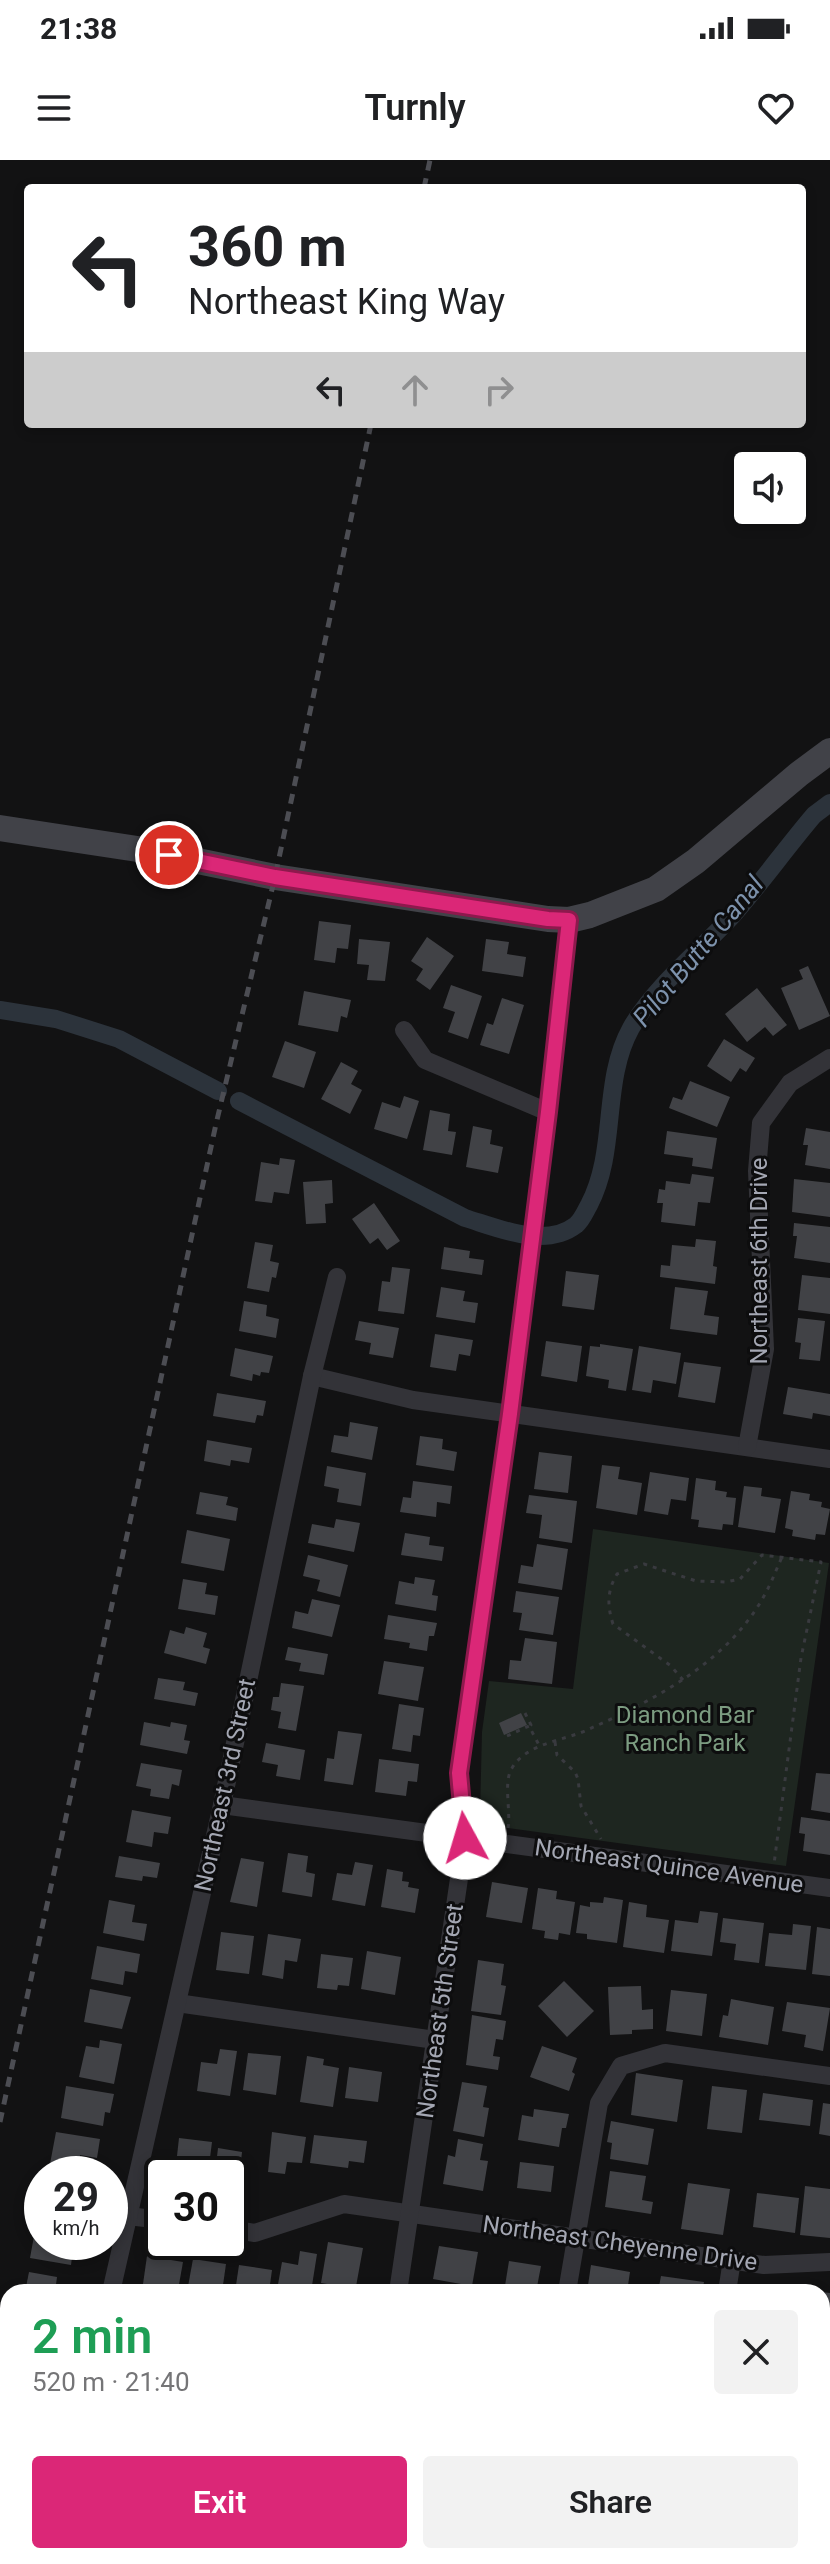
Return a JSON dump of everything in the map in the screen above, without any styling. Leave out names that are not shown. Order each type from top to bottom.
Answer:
[{"type":"street","points":[[0,828],[130,847],[275,877],[569,920],[656,889],[696,861],[830,751]]},
{"type":"street","name":"Northeast 5th Street","points":[[399,2284],[465,1838],[459,1773],[510,1414],[569,920]]},
{"type":"street","points":[[404,1030],[425,1060],[548,1112]]},
{"type":"street","name":"Northeast 6th Drive","points":[[747,1447],[765,1349],[757,1171],[761,1123],[790,1083],[830,1058]]},
{"type":"street","name":"Northeast 3rd Street","points":[[128,2216],[222,1805],[312,1376],[337,1277]]},
{"type":"street","points":[[312,1376],[413,1400],[830,1459]]},
{"type":"street","name":"Northeast Quince Avenue","points":[[222,1805],[830,1888]]},
{"type":"street","points":[[177,2003],[435,2040]]},
{"type":"street","points":[[568,2284],[599,2103],[621,2066],[665,2053],[830,2076]]},
{"type":"street","name":"Northeast Cheyenne Drive","points":[[248,2232],[255,2233],[344,2204],[764,2265],[830,2262]]},
{"type":"street","points":[[128,2216],[144,2218]]},
{"type":"street","name":"Northeast 3rd Street","points":[[113,2284],[118,2260]]},
{"type":"street","points":[[728,2284],[732,2260]]},
{"type":"path","points":[[683,1680],[671,1666],[613,1624],[608,1601],[609,1587],[617,1574],[644,1564],[696,1581],[726,1582],[740,1579],[762,1555],[821,1562],[801,1658],[772,1880]]},
{"type":"path","points":[[505,1843],[510,1810],[508,1781],[511,1769],[520,1759],[540,1747],[587,1730],[650,1701],[683,1680],[723,1647],[745,1623],[764,1597],[782,1557]]},
{"type":"path","points":[[525,1713],[540,1747]]},
{"type":"path","points":[[507,1736],[529,1726]]},
{"type":"path","points":[[555,1742],[557,1755],[570,1766],[578,1779],[581,1806],[603,1843],[601,1857]]},
{"type":"green space","name":"Diamond Bar Ranch Park","points":[[593,1529],[829,1563],[786,1866],[485,1823],[480,1814],[482,1732],[489,1681],[573,1689]]},
{"type":"building","points":[[319,921],[351,925],[348,949],[337,948],[335,963],[314,960]]},
{"type":"building","points":[[427,937],[454,956],[430,990],[416,980],[423,969],[411,961]]},
{"type":"building","points":[[359,939],[390,942],[385,981],[367,980],[369,965],[357,964]]},
{"type":"building","points":[[486,939],[509,942],[507,954],[526,957],[523,977],[482,971]]},
{"type":"building","points":[[808,966],[830,1016],[799,1030],[781,988],[803,979],[799,970]]},
{"type":"building","points":[[451,985],[482,996],[468,1039],[448,1032],[455,1012],[443,1008]]},
{"type":"building","points":[[757,988],[787,1025],[773,1036],[765,1027],[747,1042],[725,1014]]},
{"type":"building","points":[[304,991],[351,1000],[347,1018],[341,1016],[338,1032],[298,1025]]},
{"type":"building","points":[[502,998],[524,1005],[509,1054],[480,1045],[487,1023],[493,1025]]},
{"type":"building","points":[[724,1039],[755,1058],[746,1072],[740,1068],[731,1082],[707,1066]]},
{"type":"building","points":[[285,1041],[316,1052],[304,1088],[272,1077]]},
{"type":"building","points":[[341,1062],[358,1071],[351,1084],[362,1090],[350,1114],[321,1099]]},
{"type":"building","points":[[690,1081],[730,1097],[717,1127],[669,1108],[673,1097],[682,1100]]},
{"type":"building","points":[[404,1096],[419,1101],[407,1139],[374,1129],[382,1102],[400,1108]]},
{"type":"building","points":[[430,1110],[450,1114],[448,1131],[456,1132],[452,1155],[423,1150]]},
{"type":"building","points":[[473,1126],[492,1130],[490,1144],[503,1147],[498,1173],[466,1167]]},
{"type":"building","points":[[806,1128],[830,1132],[830,1169],[805,1165],[808,1145],[803,1145]]},
{"type":"building","points":[[667,1131],[717,1138],[712,1169],[692,1166],[693,1158],[664,1154]]},
{"type":"building","points":[[280,1158],[295,1160],[289,1194],[274,1192],[272,1203],[255,1201],[261,1162],[279,1165]]},
{"type":"building","points":[[692,1174],[714,1177],[710,1203],[698,1202],[695,1226],[661,1222],[663,1203],[657,1203],[659,1189],[665,1190],[666,1181],[690,1184]]},
{"type":"building","points":[[794,1179],[830,1183],[830,1217],[792,1212]]},
{"type":"building","points":[[332,1180],[333,1203],[325,1204],[326,1223],[306,1224],[303,1182]]},
{"type":"building","points":[[374,1203],[400,1241],[387,1250],[378,1238],[370,1244],[352,1219]]},
{"type":"building","points":[[794,1223],[830,1227],[830,1263],[794,1258],[797,1236],[793,1236]]},
{"type":"building","points":[[696,1239],[716,1241],[713,1266],[717,1267],[715,1284],[660,1277],[661,1265],[670,1266],[672,1245],[695,1247]]},
{"type":"building","points":[[255,1242],[273,1245],[270,1261],[279,1263],[269,1292],[247,1288]]},
{"type":"building","points":[[444,1247],[470,1251],[469,1258],[484,1260],[482,1275],[441,1269]]},
{"type":"building","points":[[392,1267],[410,1269],[404,1314],[378,1311],[382,1281],[390,1282]]},
{"type":"building","points":[[566,1271],[599,1275],[594,1310],[562,1306]]},
{"type":"building","points":[[802,1275],[830,1278],[830,1314],[798,1310]]},
{"type":"building","points":[[441,1287],[465,1291],[463,1301],[478,1303],[475,1323],[436,1317]]},
{"type":"building","points":[[675,1287],[708,1291],[704,1315],[719,1317],[717,1335],[670,1329]]},
{"type":"building","points":[[244,1301],[267,1305],[266,1316],[279,1319],[276,1338],[239,1331]]},
{"type":"building","points":[[798,1318],[825,1321],[820,1361],[799,1359],[801,1343],[795,1342]]},
{"type":"building","points":[[359,1321],[399,1328],[393,1358],[369,1354],[371,1343],[355,1340]]},
{"type":"building","points":[[435,1334],[473,1340],[470,1356],[459,1354],[456,1371],[430,1367]]},
{"type":"building","points":[[546,1341],[582,1346],[577,1382],[541,1376]]},
{"type":"building","points":[[600,1344],[633,1349],[626,1391],[608,1388],[609,1380],[586,1376],[590,1346],[600,1347]]},
{"type":"building","points":[[639,1346],[681,1353],[676,1384],[653,1380],[651,1393],[632,1390]]},
{"type":"building","points":[[235,1348],[273,1356],[269,1373],[261,1372],[260,1376],[253,1374],[252,1381],[230,1376]]},
{"type":"building","points":[[684,1362],[721,1367],[715,1403],[678,1397]]},
{"type":"building","points":[[788,1387],[830,1394],[830,1416],[813,1413],[812,1419],[783,1414]]},
{"type":"building","points":[[217,1393],[266,1401],[263,1416],[257,1415],[255,1423],[213,1416]]},
{"type":"building","points":[[350,1422],[378,1427],[372,1460],[331,1452],[334,1435],[348,1437]]},
{"type":"building","points":[[420,1436],[443,1439],[442,1449],[457,1452],[454,1471],[416,1465]]},
{"type":"building","points":[[207,1440],[252,1448],[249,1463],[231,1460],[230,1466],[204,1461]]},
{"type":"building","points":[[539,1452],[572,1456],[568,1493],[534,1489]]},
{"type":"building","points":[[602,1465],[620,1467],[618,1479],[642,1483],[637,1515],[596,1508]]},
{"type":"building","points":[[327,1466],[366,1473],[361,1506],[337,1502],[339,1489],[324,1486]]},
{"type":"building","points":[[650,1472],[689,1478],[686,1501],[671,1499],[668,1515],[644,1511]]},
{"type":"building","points":[[696,1478],[716,1481],[715,1490],[727,1492],[726,1497],[736,1498],[733,1525],[723,1524],[722,1530],[698,1527],[699,1520],[691,1519]]},
{"type":"building","points":[[413,1481],[452,1486],[450,1504],[437,1502],[436,1517],[400,1512],[403,1497],[411,1498]]},
{"type":"building","points":[[744,1486],[762,1488],[761,1496],[781,1499],[775,1533],[738,1527]]},
{"type":"building","points":[[791,1491],[810,1494],[809,1500],[822,1502],[821,1507],[830,1509],[825,1535],[816,1534],[815,1540],[792,1536],[793,1530],[785,1528]]},
{"type":"building","points":[[200,1492],[228,1497],[226,1505],[238,1508],[236,1521],[196,1514]]},
{"type":"building","points":[[529,1495],[577,1501],[572,1543],[539,1538],[542,1515],[526,1513]]},
{"type":"building","points":[[336,1519],[360,1523],[354,1552],[308,1543],[312,1524],[334,1528]]},
{"type":"building","points":[[187,1530],[230,1539],[224,1571],[181,1563]]},
{"type":"building","points":[[405,1533],[430,1537],[429,1545],[444,1547],[442,1561],[401,1555]]},
{"type":"building","points":[[537,1544],[568,1549],[562,1590],[518,1583],[521,1565],[533,1567]]},
{"type":"building","points":[[308,1555],[348,1565],[340,1597],[317,1591],[320,1580],[303,1576]]},
{"type":"building","points":[[415,1577],[435,1580],[432,1595],[438,1596],[436,1611],[395,1604],[399,1581],[414,1584]]},
{"type":"building","points":[[183,1579],[207,1583],[205,1594],[218,1596],[215,1615],[178,1609]]},
{"type":"building","points":[[516,1591],[559,1597],[553,1635],[519,1630],[522,1613],[513,1612]]},
{"type":"building","points":[[312,1599],[340,1605],[332,1637],[292,1628],[295,1611],[308,1614]]},
{"type":"building","points":[[388,1615],[437,1623],[434,1636],[429,1636],[427,1651],[409,1648],[410,1643],[384,1639]]},
{"type":"building","points":[[186,1627],[207,1633],[203,1647],[210,1649],[206,1664],[164,1653],[170,1630],[184,1634]]},
{"type":"building","points":[[525,1638],[557,1642],[552,1684],[508,1679],[510,1660],[521,1661]]},
{"type":"building","points":[[288,1647],[328,1654],[324,1675],[299,1671],[301,1663],[285,1660]]},
{"type":"building","points":[[384,1661],[424,1667],[418,1701],[378,1694]]},
{"type":"building","points":[[158,1678],[185,1682],[183,1690],[198,1693],[195,1706],[154,1699]]},
{"type":"building","points":[[281,1683],[304,1686],[296,1731],[278,1728],[281,1712],[271,1710],[273,1697],[279,1697]]},
{"type":"building","points":[[399,1704],[424,1708],[420,1736],[413,1735],[411,1752],[392,1749]]},
{"type":"building","points":[[521,1713],[527,1725],[504,1735],[499,1723]]},
{"type":"building","points":[[144,1722],[170,1727],[171,1722],[187,1725],[184,1740],[190,1741],[187,1754],[140,1745]]},
{"type":"building","points":[[338,1731],[362,1734],[353,1785],[324,1781],[327,1758],[334,1759]]},
{"type":"building","points":[[266,1743],[305,1750],[300,1780],[276,1776],[278,1765],[262,1762]]},
{"type":"building","points":[[379,1759],[419,1764],[417,1782],[408,1781],[406,1796],[375,1792]]},
{"type":"building","points":[[141,1763],[182,1770],[179,1786],[172,1784],[169,1799],[150,1796],[151,1789],[136,1786]]},
{"type":"building","points":[[816,1773],[830,1774],[830,1813],[811,1810]]},
{"type":"building","points":[[132,1810],[171,1817],[168,1834],[154,1832],[152,1847],[126,1842]]},
{"type":"building","points":[[801,1817],[830,1821],[830,1855],[803,1851],[805,1834],[799,1833]]},
{"type":"building","points":[[288,1853],[308,1856],[306,1872],[315,1874],[312,1897],[282,1892]]},
{"type":"building","points":[[119,1856],[160,1863],[157,1878],[143,1876],[142,1881],[115,1877]]},
{"type":"building","points":[[241,1858],[264,1862],[257,1907],[230,1902]]},
{"type":"building","points":[[355,1862],[373,1865],[365,1906],[332,1900],[337,1873],[352,1875]]},
{"type":"building","points":[[387,1869],[403,1872],[402,1881],[409,1882],[408,1887],[419,1889],[415,1913],[381,1907]]},
{"type":"building","points":[[492,1882],[528,1888],[522,1923],[486,1917]]},
{"type":"building","points":[[538,1888],[557,1891],[556,1899],[575,1902],[570,1935],[559,1933],[558,1940],[544,1938],[545,1931],[532,1929]]},
{"type":"building","points":[[604,1897],[623,1900],[617,1943],[587,1939],[587,1934],[576,1933],[580,1905],[590,1907],[590,1902],[603,1903]]},
{"type":"building","points":[[109,1900],[135,1905],[132,1922],[147,1924],[144,1941],[103,1933]]},
{"type":"building","points":[[629,1902],[647,1905],[646,1917],[669,1920],[664,1953],[623,1947]]},
{"type":"building","points":[[700,1911],[718,1913],[712,1956],[671,1951],[675,1920],[698,1923]]},
{"type":"building","points":[[723,1918],[764,1923],[759,1963],[734,1960],[736,1944],[720,1942]]},
{"type":"building","points":[[793,1924],[811,1926],[806,1970],[765,1966],[769,1933],[792,1935]]},
{"type":"building","points":[[817,1927],[830,1929],[830,1976],[812,1974]]},
{"type":"building","points":[[221,1932],[254,1936],[249,1974],[216,1970]]},
{"type":"building","points":[[268,1934],[301,1939],[297,1962],[285,1960],[283,1979],[262,1975]]},
{"type":"building","points":[[97,1946],[140,1954],[137,1973],[125,1971],[123,1985],[91,1979]]},
{"type":"building","points":[[367,1951],[401,1957],[395,1995],[361,1989]]},
{"type":"building","points":[[321,1954],[353,1958],[349,1986],[338,1985],[337,1990],[317,1988]]},
{"type":"building","points":[[478,1960],[504,1964],[501,1985],[506,1986],[501,2015],[471,2011]]},
{"type":"building","points":[[564,1981],[594,2011],[567,2037],[538,2006]]},
{"type":"building","points":[[641,1986],[642,2010],[653,2009],[653,2029],[610,2035],[608,1987]]},
{"type":"building","points":[[90,1989],[131,1997],[122,2029],[84,2022]]},
{"type":"building","points":[[671,1990],[707,1994],[702,2036],[666,2031]]},
{"type":"building","points":[[731,1999],[774,2007],[768,2045],[719,2037],[723,2015],[728,2016]]},
{"type":"building","points":[[787,2002],[830,2008],[823,2051],[804,2047],[806,2035],[782,2031]]},
{"type":"building","points":[[472,2015],[506,2021],[503,2040],[496,2039],[493,2056],[500,2057],[498,2070],[466,2065]]},
{"type":"building","points":[[100,2040],[122,2044],[114,2084],[79,2077],[86,2046],[99,2048]]},
{"type":"building","points":[[542,2046],[577,2058],[569,2091],[530,2077]]},
{"type":"building","points":[[220,2049],[237,2051],[230,2096],[197,2091],[201,2062],[217,2064]]},
{"type":"building","points":[[248,2053],[281,2056],[276,2095],[243,2090]]},
{"type":"building","points":[[307,2056],[324,2059],[323,2065],[339,2068],[333,2107],[300,2102]]},
{"type":"building","points":[[349,2067],[382,2072],[378,2102],[345,2098]]},
{"type":"building","points":[[636,2073],[683,2080],[677,2122],[631,2115]]},
{"type":"building","points":[[462,2082],[487,2086],[483,2107],[489,2108],[484,2137],[453,2131]]},
{"type":"building","points":[[66,2086],[114,2094],[110,2113],[105,2112],[103,2126],[61,2118]]},
{"type":"building","points":[[712,2086],[747,2090],[742,2133],[707,2129]]},
{"type":"building","points":[[763,2093],[813,2100],[810,2126],[759,2120]]},
{"type":"building","points":[[823,2103],[830,2104],[830,2136],[819,2134]]},
{"type":"building","points":[[534,2109],[569,2114],[566,2128],[562,2128],[559,2147],[518,2140],[522,2115],[533,2117]]},
{"type":"building","points":[[611,2121],[654,2129],[648,2165],[610,2159],[612,2143],[607,2142]]},
{"type":"building","points":[[56,2132],[100,2139],[97,2156],[52,2156]]},
{"type":"building","points":[[272,2132],[306,2137],[302,2163],[287,2162],[285,2174],[268,2172]]},
{"type":"building","points":[[314,2135],[367,2141],[364,2163],[349,2161],[348,2168],[310,2163]]},
{"type":"building","points":[[179,2138],[212,2142],[210,2156],[177,2156]]},
{"type":"building","points":[[458,2139],[483,2144],[480,2160],[488,2161],[483,2191],[443,2184],[448,2155],[455,2157]]},
{"type":"building","points":[[218,2148],[242,2152],[242,2156],[217,2156]]},
{"type":"building","points":[[520,2162],[554,2166],[551,2192],[517,2188]]},
{"type":"building","points":[[610,2171],[646,2176],[642,2200],[653,2202],[651,2214],[605,2207]]},
{"type":"building","points":[[688,2183],[730,2189],[723,2235],[681,2229]]},
{"type":"building","points":[[805,2186],[830,2189],[830,2238],[800,2235]]},
{"type":"building","points":[[757,2193],[799,2198],[795,2233],[753,2227]]},
{"type":"building","points":[[328,2242],[363,2248],[356,2284],[321,2283]]},
{"type":"building","points":[[439,2246],[478,2252],[472,2284],[433,2279]]},
{"type":"building","points":[[300,2251],[317,2254],[312,2284],[278,2284],[282,2262],[298,2265]]},
{"type":"building","points":[[42,2260],[72,2260],[71,2265]]},
{"type":"building","points":[[146,2260],[183,2262],[179,2284],[143,2284]]},
{"type":"building","points":[[193,2260],[226,2264],[223,2284],[188,2284]]},
{"type":"building","points":[[509,2261],[541,2266],[538,2284],[505,2284]]},
{"type":"building","points":[[239,2265],[272,2270],[270,2284],[236,2284]]},
{"type":"building","points":[[591,2265],[630,2272],[628,2284],[588,2284]]},
{"type":"building","points":[[29,2272],[57,2277],[56,2284],[27,2284]]},
{"type":"building","points":[[661,2276],[704,2282],[704,2284],[660,2284]]},
{"type":"waterway","name":"Pilot Butte Canal","points":[[239,1101],[465,1218],[521,1234],[536,1236],[564,1232],[580,1221],[598,1184],[604,1162],[616,1071],[631,1028],[665,983],[733,915],[814,815],[830,803]]},
{"type":"waterway","name":"Pilot Butte Canal","points":[[0,1010],[56,1019],[119,1039],[218,1091]]},
{"type":"railway","points":[[425,184],[430,160]]},
{"type":"railway","points":[[0,2122],[216,1124],[275,877],[370,428]]},
{"type":"route","points":[[169,855],[275,877],[569,920],[510,1414],[459,1773],[465,1838]]}]
